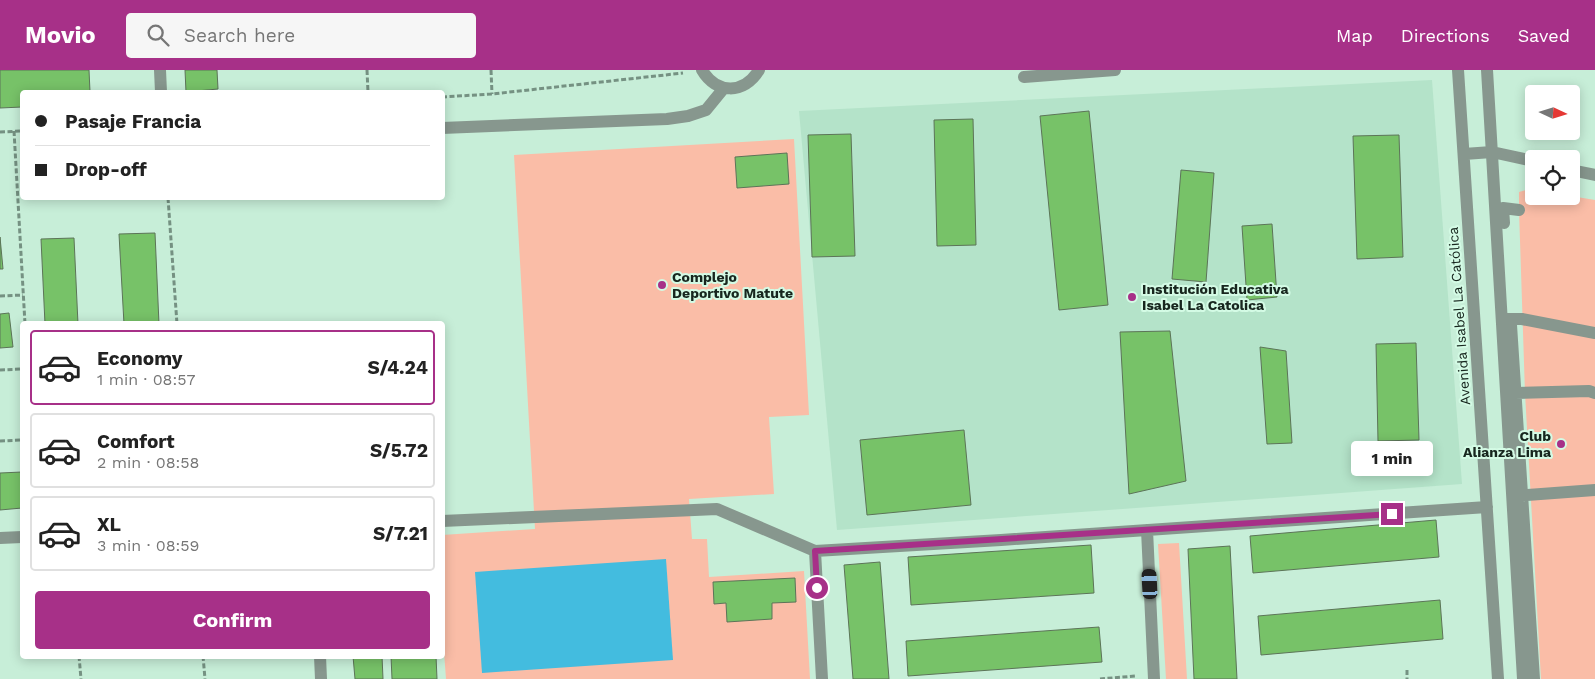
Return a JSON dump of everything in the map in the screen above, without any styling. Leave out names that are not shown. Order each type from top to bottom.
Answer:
[{"type":"street","points":[[160,70],[161,90]]},
{"type":"street","points":[[702,70],[708,79],[724,88],[733,89],[749,83],[759,70]]},
{"type":"street","points":[[1024,77],[1115,70]]},
{"type":"street","name":"Avenida Isabel La Católica","points":[[1458,70],[1498,679]]},
{"type":"street","points":[[1487,70],[1517,496],[1534,679]]},
{"type":"street","points":[[445,128],[666,119],[688,116],[706,110],[724,88]]},
{"type":"street","points":[[1464,154],[1492,152],[1525,159]]},
{"type":"street","points":[[1580,172],[1595,175]]},
{"type":"street","points":[[1519,210],[1503,208],[1506,319],[1515,393],[1523,679]]},
{"type":"street","points":[[1506,319],[1522,319],[1595,333]]},
{"type":"street","points":[[1515,393],[1589,391],[1595,393]]},
{"type":"street","points":[[1517,496],[1595,490]]},
{"type":"street","points":[[445,521],[717,509],[815,551],[1487,507]]},
{"type":"street","points":[[1147,530],[1154,677]]},
{"type":"street","points":[[0,538],[20,537]]},
{"type":"street","points":[[815,551],[822,679]]},
{"type":"street","points":[[320,659],[322,679]]},
{"type":"path","points":[[367,70],[368,90]]},
{"type":"path","points":[[491,70],[492,94]]},
{"type":"path","points":[[445,97],[492,94],[702,70]]},
{"type":"path","points":[[0,132],[20,130]]},
{"type":"path","points":[[14,131],[25,321]]},
{"type":"path","points":[[168,200],[178,321]]},
{"type":"path","points":[[0,296],[23,295]]},
{"type":"path","points":[[0,370],[20,369]]},
{"type":"path","points":[[0,442],[20,440]]},
{"type":"path","points":[[80,659],[81,679]]},
{"type":"path","points":[[203,659],[205,679]]},
{"type":"path","points":[[1407,670],[1407,679]]},
{"type":"path","points":[[1100,679],[1154,677]]},
{"type":"shaded area","name":"Institución Educativa Isabel La Catolica","points":[[1432,80],[1462,484],[837,530],[799,111]]},
{"type":"shaded area","name":"Complejo Deportivo Matute","points":[[794,139],[809,415],[769,417],[774,494],[689,499],[692,539],[707,539],[709,577],[804,571],[810,679],[446,679],[445,535],[535,529],[514,155]]},
{"type":"shaded area","name":"Club Alianza Lima","points":[[1525,190],[1525,205],[1580,205],[1580,198],[1595,200],[1595,679],[1541,679],[1525,393],[1519,192]]},
{"type":"shaded area","points":[[1179,543],[1187,679],[1166,679],[1158,544]]},
{"type":"water","points":[[666,559],[673,660],[482,673],[475,572]]},
{"type":"building","points":[[0,70],[89,70],[90,90],[20,90],[20,107],[0,108]]},
{"type":"building","points":[[185,70],[217,70],[218,89],[186,90]]},
{"type":"building","points":[[1089,111],[1108,305],[1059,310],[1040,116]]},
{"type":"building","points":[[973,119],[976,245],[937,246],[934,120]]},
{"type":"building","points":[[851,134],[855,256],[812,257],[808,135]]},
{"type":"building","points":[[1399,135],[1403,257],[1357,259],[1353,136]]},
{"type":"building","points":[[787,153],[789,184],[737,188],[735,157]]},
{"type":"building","points":[[1181,170],[1214,173],[1206,282],[1172,279]]},
{"type":"building","points":[[1272,224],[1277,297],[1247,300],[1242,226]]},
{"type":"building","points":[[155,233],[159,321],[124,321],[119,234]]},
{"type":"building","points":[[0,237],[3,269],[0,269]]},
{"type":"building","points":[[74,238],[78,321],[45,321],[41,239]]},
{"type":"building","points":[[9,313],[13,347],[0,348],[0,314]]},
{"type":"building","points":[[1170,331],[1186,481],[1129,494],[1120,332]]},
{"type":"building","points":[[1416,343],[1419,440],[1378,441],[1376,344]]},
{"type":"building","points":[[1260,347],[1286,351],[1292,443],[1267,444]]},
{"type":"building","points":[[964,430],[971,505],[867,515],[860,440]]},
{"type":"building","points":[[20,472],[20,508],[0,510],[0,473]]},
{"type":"building","points":[[1436,520],[1439,557],[1253,573],[1250,536]]},
{"type":"building","points":[[1091,545],[1094,593],[911,605],[908,557]]},
{"type":"building","points":[[1230,546],[1237,679],[1194,679],[1188,549]]},
{"type":"building","points":[[880,562],[889,679],[853,679],[844,565]]},
{"type":"building","points":[[795,578],[796,602],[772,603],[772,619],[727,622],[726,603],[714,604],[713,582]]},
{"type":"building","points":[[1440,600],[1443,639],[1261,655],[1258,616]]},
{"type":"building","points":[[1099,627],[1102,662],[908,676],[906,641]]},
{"type":"building","points":[[353,659],[382,659],[383,679],[355,679]]},
{"type":"building","points":[[391,659],[436,659],[437,679],[392,679]]},
{"type":"place","name":"Complejo Deportivo Matute","points":[[662,285]]},
{"type":"place","name":"Institución Educativa Isabel La Catolica","points":[[1132,297]]},
{"type":"place","name":"Club Alianza Lima","points":[[1561,444]]},
{"type":"route","points":[[817,588],[815,551],[1392,514]]}]
